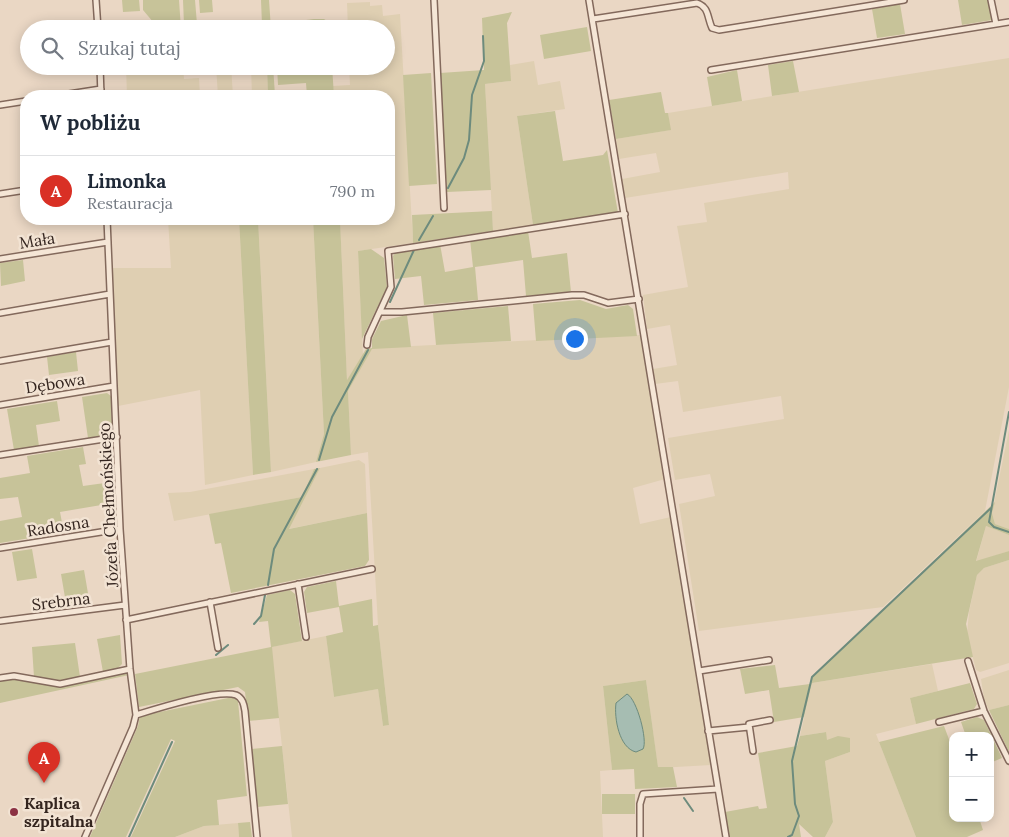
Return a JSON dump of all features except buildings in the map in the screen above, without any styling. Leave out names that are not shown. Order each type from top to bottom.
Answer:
[{"type":"street","points":[[96,0],[97,20]]},
{"type":"street","points":[[434,0],[444,208]]},
{"type":"street","points":[[589,0],[726,837]]},
{"type":"street","points":[[593,19],[697,3],[703,5],[707,11],[712,28],[719,30],[904,0]]},
{"type":"street","points":[[991,0],[996,24]]},
{"type":"street","points":[[711,70],[1009,22]]},
{"type":"street","points":[[95,90],[101,89],[100,75]]},
{"type":"street","points":[[0,105],[20,102]]},
{"type":"street","points":[[0,194],[20,191]]},
{"type":"street","points":[[367,345],[368,337],[390,287],[388,252],[391,249],[625,214]]},
{"type":"street","name":"Józefa Chełmońskiego","points":[[107,225],[120,529],[130,669],[136,715]]},
{"type":"street","name":"Mała","points":[[0,259],[108,242]]},
{"type":"street","points":[[0,312],[110,294]]},
{"type":"street","points":[[380,312],[402,312],[572,295],[584,296],[608,303],[639,299]]},
{"type":"street","points":[[0,361],[112,342]]},
{"type":"street","name":"Dębowa","points":[[0,405],[114,386]]},
{"type":"street","points":[[0,455],[117,436]]},
{"type":"street","name":"Radosna","points":[[0,548],[120,529]]},
{"type":"street","points":[[126,620],[372,569]]},
{"type":"street","points":[[298,584],[306,637]]},
{"type":"street","points":[[210,602],[218,648]]},
{"type":"street","name":"Srebrna","points":[[0,621],[125,605]]},
{"type":"street","points":[[699,671],[769,660]]},
{"type":"street","points":[[968,661],[984,711],[1009,761]]},
{"type":"street","points":[[0,678],[14,676],[60,684],[130,669]]},
{"type":"street","points":[[85,837],[133,727],[136,715],[174,703],[234,695],[240,698],[245,711],[257,837]]},
{"type":"street","points":[[939,722],[984,711]]},
{"type":"street","points":[[708,731],[749,727],[752,723],[770,720]]},
{"type":"street","points":[[749,727],[753,751]]},
{"type":"street","points":[[640,837],[640,804],[643,794],[718,789]]},
{"type":"shaded area","points":[[122,0],[139,0],[140,11],[123,12]]},
{"type":"shaded area","points":[[143,0],[179,0],[180,20],[151,20],[143,10]]},
{"type":"shaded area","points":[[183,0],[195,0],[197,20],[184,20]]},
{"type":"shaded area","points":[[199,0],[212,0],[213,12],[200,13]]},
{"type":"shaded area","points":[[261,0],[269,0],[270,20],[262,20]]},
{"type":"shaded area","points":[[958,0],[988,0],[992,20],[962,25]]},
{"type":"shaded area","points":[[370,2],[370,6],[382,5],[383,16],[400,14],[413,243],[358,251],[363,355],[347,381],[340,225],[395,225],[395,90],[333,90],[333,86],[350,85],[349,75],[395,75],[395,20],[348,20],[347,3]]},
{"type":"shaded area","points":[[900,4],[905,34],[877,38],[872,9]]},
{"type":"shaded area","points":[[512,12],[507,23],[511,81],[485,84],[491,190],[447,192],[440,73],[484,70],[482,18]]},
{"type":"shaded area","points":[[587,27],[591,51],[544,59],[540,35]]},
{"type":"shaded area","points":[[1009,58],[1009,387],[985,511],[883,607],[699,631],[679,504],[715,496],[710,474],[675,480],[668,438],[784,419],[781,396],[683,412],[678,381],[655,384],[653,369],[677,365],[670,325],[647,329],[643,295],[688,287],[677,226],[707,222],[704,203],[789,189],[788,172],[625,198],[622,179],[660,172],[656,153],[619,159],[616,139],[670,130],[668,113]]},
{"type":"shaded area","points":[[534,61],[538,85],[560,81],[565,109],[517,116],[533,225],[493,231],[485,84],[510,81],[510,65]]},
{"type":"shaded area","points":[[793,61],[799,92],[772,96],[768,65]]},
{"type":"shaded area","points":[[737,70],[742,101],[712,106],[707,77]]},
{"type":"shaded area","points":[[431,73],[437,184],[409,186],[403,75]]},
{"type":"shaded area","points":[[126,75],[184,75],[184,79],[199,78],[200,90],[127,90]]},
{"type":"shaded area","points":[[217,75],[232,75],[233,90],[218,90]]},
{"type":"shaded area","points":[[251,75],[267,75],[268,90],[252,90]]},
{"type":"shaded area","points":[[267,75],[274,75],[275,90],[268,90]]},
{"type":"shaded area","points":[[277,75],[333,75],[334,90],[307,90],[306,83],[278,85]]},
{"type":"shaded area","points":[[661,92],[671,130],[616,139],[609,100]]},
{"type":"shaded area","points":[[555,111],[563,161],[603,155],[607,150],[618,213],[533,225],[517,116]]},
{"type":"shaded area","points":[[492,211],[493,231],[413,243],[412,215]]},
{"type":"shaded area","points":[[168,225],[239,225],[253,475],[205,485],[200,390],[118,406],[112,268],[171,268]]},
{"type":"shaded area","points":[[239,225],[258,225],[271,472],[253,475]]},
{"type":"shaded area","points":[[258,225],[313,225],[324,434],[316,462],[271,472]]},
{"type":"shaded area","points":[[313,225],[340,225],[347,380],[366,349],[372,348],[372,339],[381,321],[407,315],[411,347],[372,349],[348,391],[351,455],[316,462],[324,434]]},
{"type":"shaded area","points":[[528,231],[532,258],[567,253],[571,292],[526,296],[523,260],[475,267],[478,300],[424,305],[421,276],[395,279],[393,256],[398,250],[440,244],[445,272],[473,267],[470,239]]},
{"type":"shaded area","points":[[371,249],[384,258],[387,287],[362,339],[358,251]]},
{"type":"shaded area","points":[[23,260],[25,281],[1,286],[0,263]]},
{"type":"shaded area","points":[[580,300],[606,309],[628,305],[633,309],[637,336],[536,341],[533,304]]},
{"type":"shaded area","points":[[508,306],[511,341],[436,345],[433,313]]},
{"type":"shaded area","points":[[641,335],[665,479],[633,488],[640,524],[671,517],[711,765],[658,768],[646,680],[603,686],[612,770],[600,771],[603,837],[292,837],[271,647],[326,636],[334,697],[378,689],[383,726],[389,725],[378,625],[368,452],[351,455],[348,391],[372,348]]},
{"type":"shaded area","points":[[76,352],[78,371],[49,375],[47,357]]},
{"type":"shaded area","points":[[107,393],[111,396],[112,430],[109,435],[88,438],[82,397]]},
{"type":"shaded area","points":[[57,401],[60,421],[36,425],[39,446],[14,450],[7,409]]},
{"type":"shaded area","points":[[1009,430],[1009,529],[995,524],[992,513]]},
{"type":"shaded area","points":[[83,447],[86,464],[79,465],[83,486],[112,482],[113,503],[60,512],[63,528],[67,532],[0,543],[0,521],[22,517],[18,497],[0,499],[0,478],[30,473],[27,456]]},
{"type":"shaded area","points":[[359,460],[365,464],[367,513],[288,529],[320,468]]},
{"type":"shaded area","points":[[320,468],[289,529],[367,513],[369,560],[365,566],[231,593],[221,543],[215,544],[209,514],[302,497],[314,469]]},
{"type":"shaded area","points":[[314,469],[302,497],[174,521],[168,493],[190,492]]},
{"type":"shaded area","points":[[995,502],[992,513],[995,524],[1009,529],[1009,535],[986,526],[976,561],[1009,551],[1009,560],[984,568],[977,575],[966,624],[973,657],[812,683],[804,717],[774,722],[769,690],[745,694],[740,669],[775,665],[779,688],[810,684],[812,677]]},
{"type":"shaded area","points":[[986,526],[1009,535],[1009,551],[976,562]]},
{"type":"shaded area","points":[[32,549],[37,578],[17,581],[12,552]]},
{"type":"shaded area","points":[[1009,560],[1009,663],[980,672],[976,670],[967,634],[969,612],[977,575],[984,568]]},
{"type":"shaded area","points":[[84,570],[90,605],[67,609],[61,574]]},
{"type":"shaded area","points":[[336,581],[339,606],[372,599],[373,626],[378,625],[389,725],[383,726],[378,689],[334,697],[326,636],[343,632],[339,607],[307,613],[304,592],[307,587]]},
{"type":"shaded area","points":[[290,590],[295,594],[302,641],[272,647],[279,718],[248,721],[245,692],[238,687],[139,707],[135,674],[271,647],[268,621],[259,622],[267,595]]},
{"type":"shaded area","points":[[120,635],[122,664],[117,669],[103,672],[97,639]]},
{"type":"shaded area","points":[[75,643],[80,677],[56,681],[34,677],[32,647]]},
{"type":"shaded area","points":[[932,664],[938,691],[910,698],[916,724],[876,734],[916,837],[825,837],[833,822],[825,761],[850,752],[827,741],[825,732],[800,736],[812,683]]},
{"type":"shaded area","points":[[1009,670],[1009,705],[989,710],[984,699],[981,679]]},
{"type":"shaded area","points":[[123,673],[129,675],[0,703],[0,680],[11,679],[59,686]]},
{"type":"shaded area","points":[[646,680],[658,767],[673,767],[677,787],[635,789],[634,769],[612,770],[603,686]]},
{"type":"shaded area","points":[[970,683],[977,704],[974,709],[916,724],[910,698]]},
{"type":"shaded area","points":[[627,694],[631,697],[638,711],[643,729],[643,749],[636,752],[625,745],[617,724],[616,703]]},
{"type":"shaded area","points":[[233,697],[238,701],[247,796],[217,800],[219,825],[204,826],[175,837],[131,837],[175,741],[171,739],[126,837],[90,837],[138,726],[140,716]]},
{"type":"shaded area","points":[[1009,705],[1009,752],[989,710]]},
{"type":"shaded area","points":[[977,717],[984,720],[990,732],[965,732],[961,722]]},
{"type":"shaded area","points":[[944,726],[949,739],[949,822],[980,822],[983,830],[967,837],[916,837],[879,742]]},
{"type":"shaded area","points":[[826,732],[827,740],[838,736],[850,738],[850,752],[825,761],[833,822],[825,837],[813,837],[799,824],[801,837],[729,837],[725,812],[758,806],[759,809],[767,808],[758,753],[797,746],[800,736]]},
{"type":"shaded area","points":[[994,741],[1002,758],[994,761]]},
{"type":"shaded area","points":[[282,746],[288,804],[257,807],[252,749]]},
{"type":"shaded area","points":[[602,794],[635,794],[635,814],[602,814]]},
{"type":"shaded area","points":[[250,822],[252,837],[239,837],[238,823]]},
{"type":"shaded area","points":[[238,823],[239,837],[175,837],[204,826]]},
{"type":"waterway","points":[[448,188],[464,158],[469,140],[472,95],[484,61],[483,36]]},
{"type":"waterway","points":[[419,240],[433,216]]},
{"type":"waterway","points":[[390,302],[414,250]]},
{"type":"waterway","points":[[319,460],[332,417],[368,350]]},
{"type":"waterway","points":[[1009,412],[989,522],[994,527],[1009,532]]},
{"type":"waterway","points":[[268,585],[274,549],[317,469]]},
{"type":"waterway","points":[[788,837],[792,835],[799,816],[795,804],[792,761],[812,677],[991,508]]},
{"type":"waterway","points":[[254,624],[261,616],[265,595]]},
{"type":"waterway","points":[[216,655],[228,645]]},
{"type":"waterway","points":[[129,837],[172,742]]},
{"type":"waterway","points":[[684,798],[693,811]]},
{"type":"place","name":"Limonka","points":[[44,783]]},
{"type":"place","name":"Kaplica szpitalna","points":[[14,812]]}]
